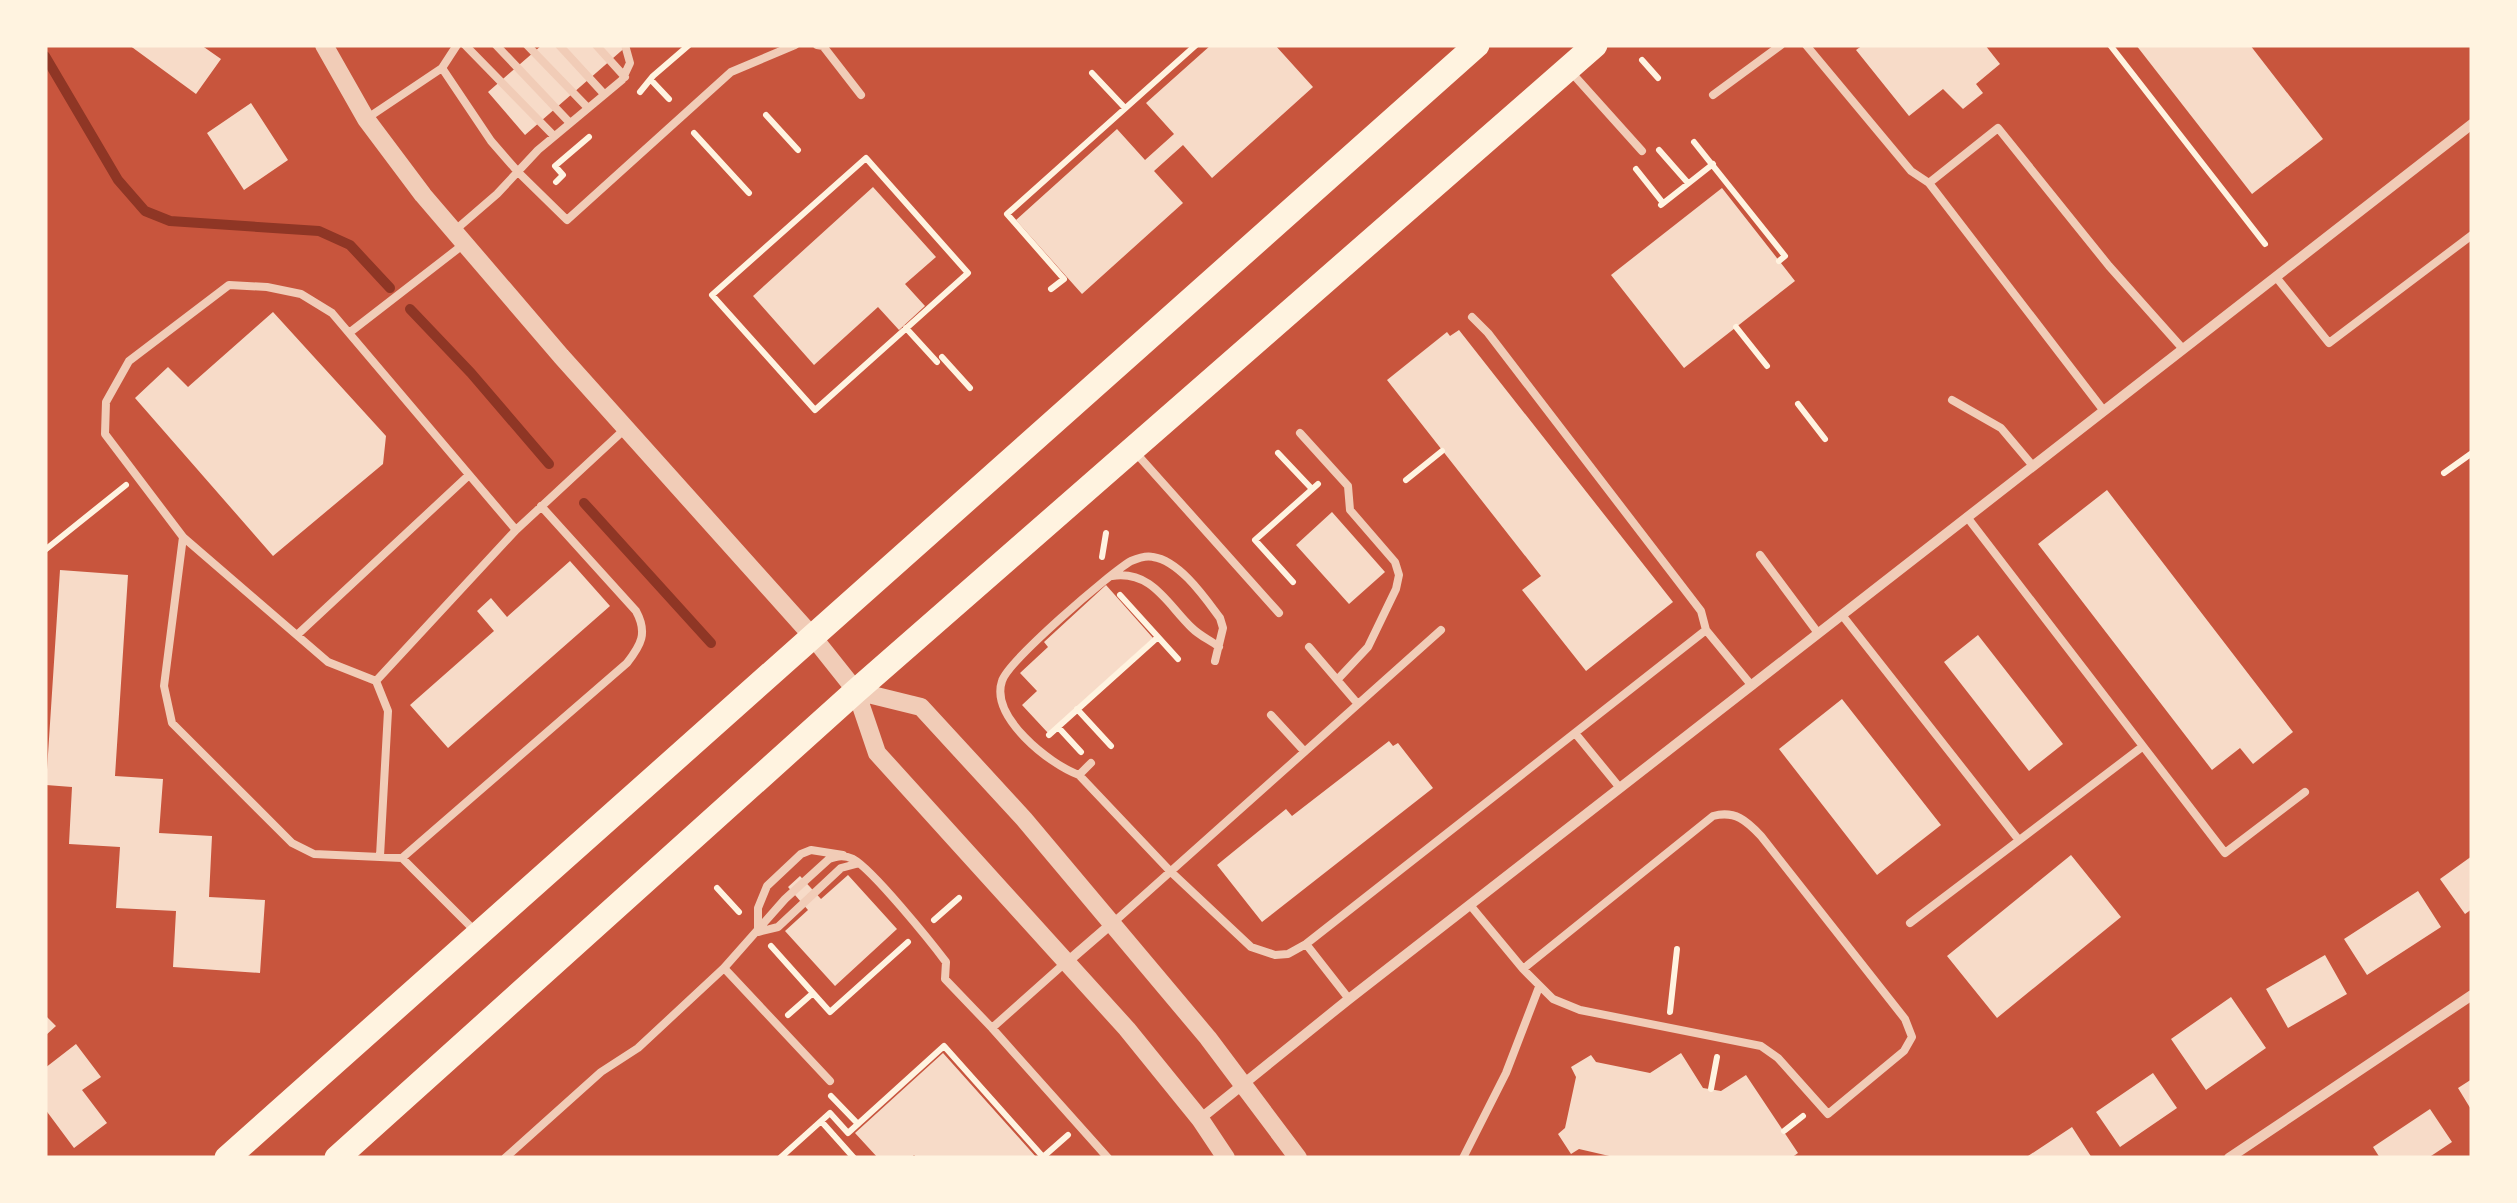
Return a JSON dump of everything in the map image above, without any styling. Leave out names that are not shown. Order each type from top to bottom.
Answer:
[{"type":"highway","points":[[227,1158],[1477,45]]},
{"type":"highway","points":[[337,1158],[856,691],[1595,45]]},
{"type":"street","points":[[324,45],[366,118],[459,238],[814,637],[856,691],[877,752],[1127,1029],[1200,1119],[1226,1158]]},
{"type":"street","points":[[1200,1119],[1348,999],[2472,124]]},
{"type":"street","points":[[856,691],[920,707],[1024,819],[1244,1084],[1298,1158]]},
{"type":"street","points":[[1065,963],[1110,925]]},
{"type":"street","points":[[2229,1158],[2472,995]]},
{"type":"lane","points":[[366,118],[442,68],[457,45]]},
{"type":"lane","points":[[465,45],[554,136]]},
{"type":"lane","points":[[496,45],[570,123]]},
{"type":"lane","points":[[527,45],[588,108]]},
{"type":"lane","points":[[559,45],[604,94]]},
{"type":"lane","points":[[596,45],[624,76]]},
{"type":"lane","points":[[349,333],[459,238],[554,136],[624,76],[630,63],[625,45]]},
{"type":"lane","points":[[442,68],[491,141],[567,220],[732,72],[795,45]]},
{"type":"lane","points":[[817,45],[823,46],[860,95]]},
{"type":"lane","points":[[1712,95],[1781,45]]},
{"type":"lane","points":[[1806,45],[1911,170],[1929,183],[2104,410]]},
{"type":"lane","points":[[1568,69],[1642,152]]},
{"type":"lane","points":[[1929,183],[1998,128],[2109,266],[2183,349]]},
{"type":"lane","points":[[2276,277],[2329,343],[2472,235]]},
{"type":"lane","points":[[380,856],[388,711],[376,682],[328,662],[183,537],[104,434],[106,402],[129,361],[229,286],[267,287],[301,294],[332,314],[516,530]]},
{"type":"lane","points":[[1472,317],[1701,610],[1706,630],[1752,686]]},
{"type":"lane","points":[[1952,400],[2001,428],[2033,466]]},
{"type":"lane","points":[[376,682],[516,530],[626,428]]},
{"type":"lane","points":[[1300,433],[1348,486],[1350,510],[1395,562],[1399,575],[1368,647],[1338,679]]},
{"type":"lane","points":[[1134,450],[1279,613]]},
{"type":"lane","points":[[297,635],[469,474]]},
{"type":"lane","points":[[402,858],[627,664],[642,640],[644,625],[636,611],[541,506]]},
{"type":"lane","points":[[1967,517],[2225,852],[2305,792]]},
{"type":"lane","points":[[183,537],[164,686],[172,723],[292,843],[314,854],[402,858],[478,934]]},
{"type":"lane","points":[[1760,555],[1818,633]]},
{"type":"lane","points":[[1215,661],[1223,628],[1220,618],[1175,568],[1165,560],[1145,556],[1112,576],[1009,668],[1000,689],[1005,714],[1046,759],[1078,774],[1170,872],[1251,948],[1275,955],[1288,954],[1306,944],[1706,630]]},
{"type":"lane","points":[[1112,576],[1130,575],[1148,582],[1192,628],[1219,647]]},
{"type":"lane","points":[[1842,614],[2018,839]]},
{"type":"lane","points":[[1110,925],[1442,630]]},
{"type":"lane","points":[[1309,647],[1357,703]]},
{"type":"lane","points":[[1271,715],[1304,751]]},
{"type":"lane","points":[[1575,733],[1620,788]]},
{"type":"lane","points":[[1910,923],[2142,746]]},
{"type":"lane","points":[[1078,774],[1092,763]]},
{"type":"lane","points":[[1470,906],[1523,969],[1539,987],[1553,999],[1580,1010],[1760,1046],[1778,1058],[1828,1114],[1904,1051],[1912,1037],[1904,1020],[1761,836],[1740,817],[1730,814],[1713,816],[1523,969]]},
{"type":"lane","points":[[758,932],[758,908],[767,886],[801,854],[821,850],[860,864],[946,962],[945,980],[1108,1158]]},
{"type":"lane","points":[[505,1158],[600,1072],[638,1048],[724,968],[784,898],[829,859],[847,857]]},
{"type":"lane","points":[[758,932],[778,927],[842,868],[850,863],[860,864]]},
{"type":"lane","points":[[1306,944],[1348,999]]},
{"type":"lane","points":[[992,1028],[1065,963]]},
{"type":"lane","points":[[724,968],[826,1084]]},
{"type":"lane","points":[[1463,1158],[1506,1072],[1539,987]]},
{"type":"path","points":[[1051,289],[1064,278],[1007,214],[1196,45]]},
{"type":"path","points":[[2110,45],[2266,244]]},
{"type":"path","points":[[1642,60],[1658,78]]},
{"type":"path","points":[[1092,73],[1125,108]]},
{"type":"path","points":[[651,80],[669,99]]},
{"type":"path","points":[[766,116],[798,150]]},
{"type":"path","points":[[694,133],[749,193]]},
{"type":"path","points":[[1653,142],[1688,184]]},
{"type":"path","points":[[1694,142],[1785,256],[1779,261]]},
{"type":"path","points":[[866,158],[968,272],[906,328],[815,410],[712,295],[866,158]]},
{"type":"path","points":[[1629,162],[1662,204],[1713,164]]},
{"type":"path","points":[[1736,327],[1767,366]]},
{"type":"path","points":[[906,328],[970,388]]},
{"type":"path","points":[[1798,404],[1826,438]]},
{"type":"path","points":[[1278,452],[1315,487],[1254,540],[1293,582]]},
{"type":"path","points":[[1406,480],[1442,452]]},
{"type":"path","points":[[2444,473],[2472,453]]},
{"type":"path","points":[[45,550],[136,477]]},
{"type":"path","points":[[1100,564],[1106,534]]},
{"type":"path","points":[[1116,590],[1178,659]]},
{"type":"path","points":[[1049,735],[1158,636]]},
{"type":"path","points":[[1077,709],[1111,746]]},
{"type":"path","points":[[1058,727],[1092,763]]},
{"type":"path","points":[[717,888],[743,917]]},
{"type":"path","points":[[930,924],[959,898]]},
{"type":"path","points":[[770,944],[830,1012],[913,938]]},
{"type":"path","points":[[1668,1028],[1677,949]]},
{"type":"path","points":[[777,1024],[813,993]]},
{"type":"path","points":[[839,1141],[944,1046],[1043,1158],[1079,1126]]},
{"type":"path","points":[[1711,1089],[1717,1056]]},
{"type":"path","points":[[826,1084],[858,1124]]},
{"type":"path","points":[[785,1156],[830,1114],[848,1133]]},
{"type":"path","points":[[1784,1132],[1803,1116]]},
{"type":"path","points":[[821,1121],[854,1158]]},
{"type":"building","points":[[129,45],[201,45],[221,59],[196,94]]},
{"type":"building","points":[[542,45],[628,45],[525,135],[488,92]]},
{"type":"building","points":[[1211,45],[1275,45],[1313,87],[1212,178],[1183,145],[1154,171],[1183,203],[1082,294],[1016,220],[1117,129],[1145,160],[1174,134],[1146,103]]},
{"type":"building","points":[[1863,45],[1985,45],[2000,64],[1976,84],[1983,93],[1963,109],[1943,89],[1909,116],[1856,50]]},
{"type":"building","points":[[2136,45],[2250,45],[2323,139],[2252,194]]},
{"type":"building","points":[[251,103],[288,160],[244,190],[207,133]]},
{"type":"building","points":[[873,187],[936,257],[905,284],[925,306],[899,330],[878,307],[814,365],[753,296]]},
{"type":"building","points":[[1722,188],[1795,281],[1684,368],[1611,275]]},
{"type":"building","points":[[273,312],[386,436],[383,464],[273,556],[135,398],[168,367],[188,387]]},
{"type":"building","points":[[1459,330],[1673,602],[1586,671],[1522,590],[1541,576],[1387,380],[1447,332],[1450,336]]},
{"type":"building","points":[[2107,490],[2293,732],[2253,764],[2240,748],[2212,770],[2038,544]]},
{"type":"building","points":[[1332,512],[1385,572],[1349,604],[1296,545]]},
{"type":"building","points":[[570,561],[610,606],[448,748],[410,705],[494,631],[477,611],[491,598],[507,617]]},
{"type":"building","points":[[60,570],[128,575],[115,776],[163,779],[159,833],[212,836],[209,897],[265,900],[260,973],[173,967],[176,911],[116,908],[120,847],[69,844],[72,787],[46,785]]},
{"type":"building","points":[[1106,585],[1153,638],[1048,733],[1022,705],[1037,691],[1020,673],[1048,647],[1044,642]]},
{"type":"building","points":[[1978,635],[2063,744],[2029,771],[1944,662]]},
{"type":"building","points":[[1842,699],[1941,825],[1877,875],[1779,749]]},
{"type":"building","points":[[1389,741],[1393,746],[1398,743],[1433,788],[1262,922],[1217,865],[1286,809],[1292,816]]},
{"type":"building","points":[[2071,855],[2121,917],[1997,1018],[1947,956]]},
{"type":"building","points":[[2472,856],[2472,909],[2465,914],[2440,879]]},
{"type":"building","points":[[848,875],[897,929],[835,986],[785,931],[808,910],[788,887],[800,876],[821,899]]},
{"type":"building","points":[[2418,891],[2441,927],[2367,975],[2344,939]]},
{"type":"building","points":[[2325,955],[2347,994],[2288,1028],[2266,989]]},
{"type":"building","points":[[2231,997],[2266,1048],[2206,1090],[2171,1039]]},
{"type":"building","points":[[45,1015],[56,1026],[45,1036]]},
{"type":"building","points":[[76,1044],[101,1077],[82,1090],[107,1123],[74,1148],[45,1109],[45,1068]]},
{"type":"building","points":[[943,1053],[1037,1158],[878,1158],[855,1133]]},
{"type":"building","points":[[1681,1053],[1703,1088],[1721,1091],[1746,1075],[1798,1153],[1791,1158],[1618,1158],[1579,1149],[1571,1154],[1558,1134],[1565,1128],[1576,1077],[1571,1067],[1591,1055],[1596,1062],[1650,1073]]},
{"type":"building","points":[[2153,1073],[2177,1108],[2120,1147],[2096,1112]]},
{"type":"building","points":[[2472,1079],[2472,1111],[2458,1088]]},
{"type":"building","points":[[2430,1109],[2452,1142],[2428,1158],[2380,1158],[2373,1147]]},
{"type":"building","points":[[2072,1127],[2092,1158],[2025,1158]]},
{"type":"waterway","points":[[45,56],[118,180],[145,211],[170,221],[319,231],[350,245],[390,288]]},
{"type":"waterway","points":[[410,309],[549,464]]},
{"type":"waterway","points":[[584,503],[711,643]]}]
